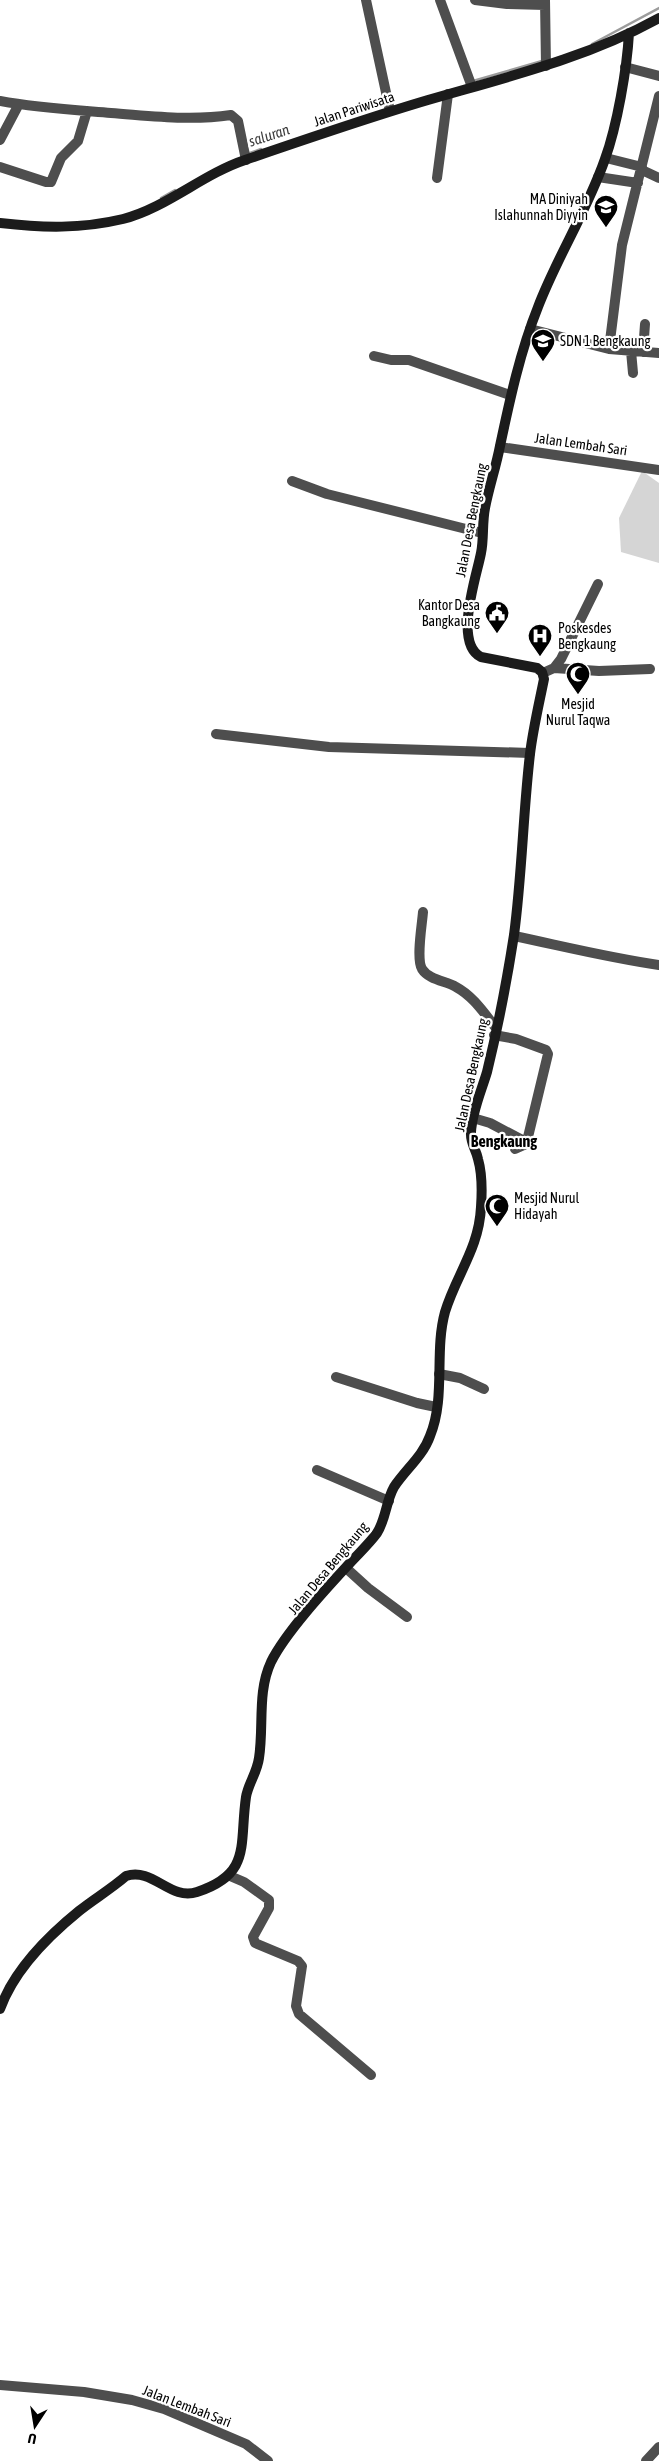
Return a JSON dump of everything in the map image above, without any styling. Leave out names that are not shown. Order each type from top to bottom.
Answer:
[{"type":"street","points":[[366,0],[389,108]]},
{"type":"street","points":[[440,0],[471,83]]},
{"type":"street","points":[[474,0],[545,2],[546,62]]},
{"type":"street","name":"Jalan Pariwisata","points":[[0,222],[65,228],[92,226],[125,218],[151,208],[230,166],[244,156],[389,108],[448,94],[471,83],[546,62],[574,57],[629,37],[658,21]]},
{"type":"street","name":"Jalan Desa Bengkaung","points":[[230,1876],[240,1856],[246,1797],[256,1775],[259,1760],[263,1720],[262,1692],[269,1667],[283,1644],[376,1534],[386,1515],[395,1486],[429,1441],[436,1407],[445,1311],[473,1251],[480,1220],[479,1163],[471,1138],[514,936],[530,753],[544,681],[543,673],[536,668],[481,657],[474,651],[469,636],[469,607],[482,550],[485,507],[500,447],[510,395],[530,329],[555,266],[606,158],[625,67],[629,37]]},
{"type":"street","points":[[625,67],[659,76]]},
{"type":"street","points":[[436,178],[448,94]]},
{"type":"street","points":[[609,349],[622,245],[659,96]]},
{"type":"street","points":[[0,101],[87,111],[190,119],[231,115],[238,121],[244,156]]},
{"type":"street","points":[[0,140],[19,104]]},
{"type":"street","points":[[0,167],[38,180],[51,182],[61,158],[78,141],[87,111]]},
{"type":"street","points":[[606,158],[642,168],[659,178]]},
{"type":"street","points":[[598,178],[638,183]]},
{"type":"street","points":[[643,352],[645,324]]},
{"type":"street","points":[[530,329],[609,349],[659,353]]},
{"type":"street","points":[[631,351],[632,373]]},
{"type":"street","points":[[374,356],[391,360],[409,360],[510,395]]},
{"type":"street","name":"Jalan Lembah Sari","points":[[500,447],[659,470]]},
{"type":"street","points":[[292,481],[328,494],[482,533]]},
{"type":"street","points":[[554,668],[566,651],[598,584]]},
{"type":"street","points":[[543,673],[554,668],[599,671],[650,669]]},
{"type":"street","points":[[216,734],[329,747],[530,753]]},
{"type":"street","points":[[423,912],[420,962],[423,970],[434,978],[457,987],[466,994],[495,1031],[546,1050],[548,1054],[539,1100],[526,1142],[515,1149]]},
{"type":"street","points":[[514,936],[597,953],[621,960],[659,965]]},
{"type":"street","points":[[474,1118],[490,1123],[526,1142]]},
{"type":"street","points":[[439,1374],[460,1378],[484,1389]]},
{"type":"street","points":[[336,1377],[417,1403],[436,1407]]},
{"type":"street","points":[[317,1470],[389,1501]]},
{"type":"street","points":[[346,1568],[368,1588],[407,1617]]},
{"type":"street","points":[[0,2009],[5,1994],[28,1961],[79,1912],[126,1876],[135,1873],[162,1882],[174,1892],[186,1894],[201,1890],[230,1876],[257,1890],[269,1900],[269,1908],[254,1935],[255,1943],[298,1961],[302,1966],[296,2006],[299,2014],[371,2075]]},
{"type":"street","name":"Jalan Lembah Sari","points":[[0,2385],[84,2392],[132,2400],[164,2409],[246,2444],[268,2461]]},
{"type":"street","points":[[646,2461],[659,2447]]},
{"type":"shaded area","points":[[642,471],[659,483],[659,563],[621,552],[619,518]]},
{"type":"waterway","points":[[592,44],[659,8]]},
{"type":"waterway","name":"saluran","points":[[473,81],[542,61]]},
{"type":"waterway","name":"saluran","points":[[247,154],[261,149]]},
{"type":"waterway","name":"saluran","points":[[161,198],[175,190]]},
{"type":"place","name":"MA Diniyah Islahunnah Diyyin","points":[[606,228]]},
{"type":"place","name":"SDN 1 Bengkaung","points":[[543,362]]},
{"type":"place","name":"Kantor Desa Bangkaung","points":[[497,634]]},
{"type":"place","name":"Poskesdes Bengkaung","points":[[540,657]]},
{"type":"place","name":"Mesjid Nurul Taqwa","points":[[578,695]]},
{"type":"place","name":"Mesjid Nurul Hidayah","points":[[497,1227]]},
{"type":"district","name":"Bengkaung","points":[[504,1141]]}]
